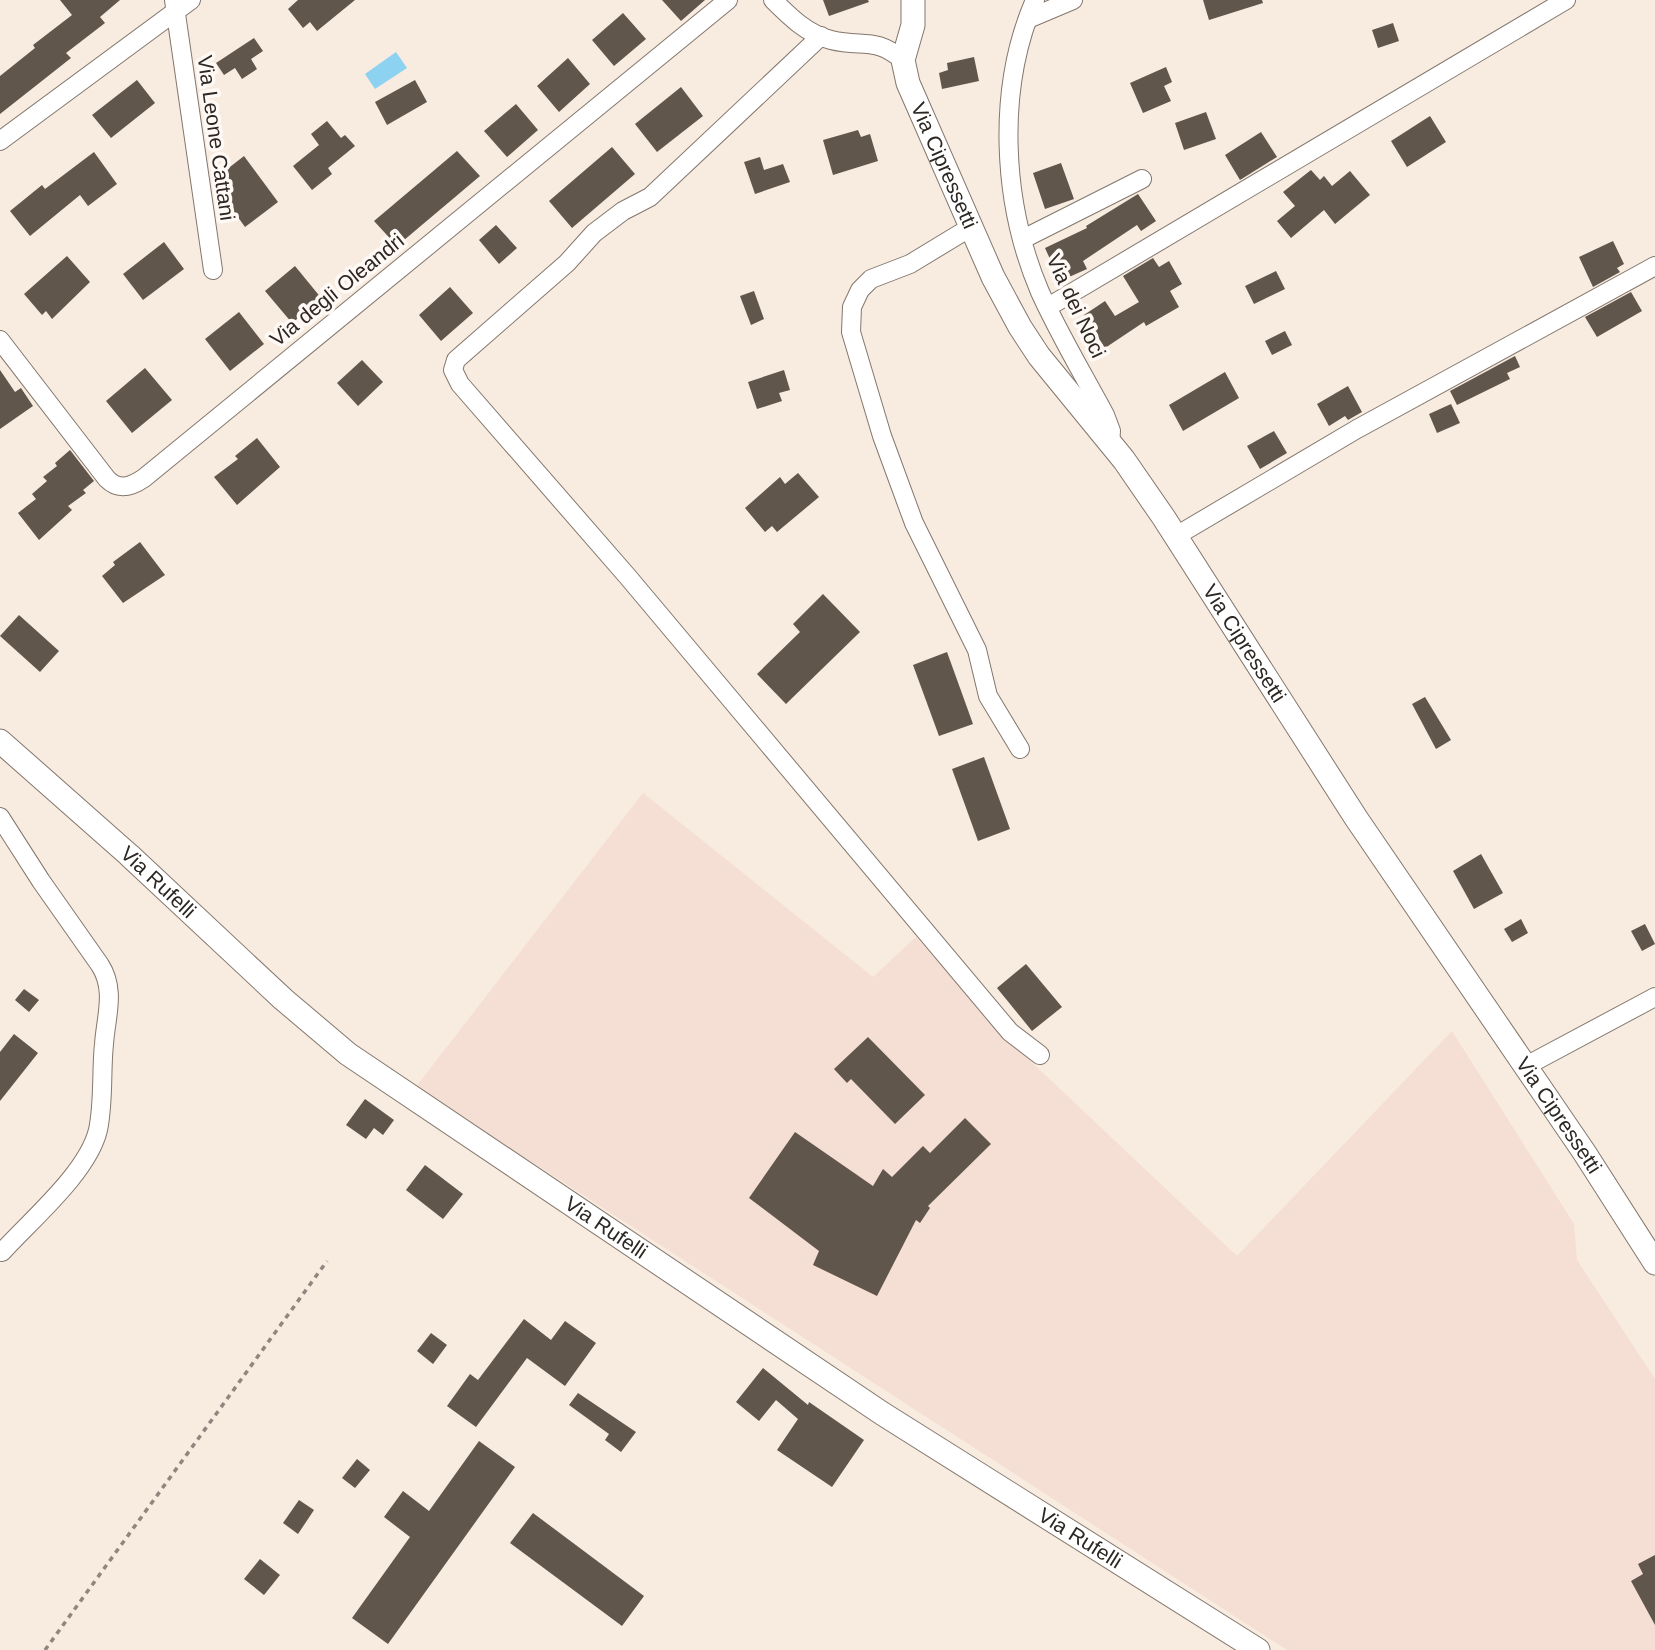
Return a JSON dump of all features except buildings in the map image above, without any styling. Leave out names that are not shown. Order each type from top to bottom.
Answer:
[{"type":"street","points":[[0,141],[174,6],[191,0]]},
{"type":"street","name":"Via degli Oleandri","points":[[0,340],[107,479],[118,487],[130,486],[144,478],[727,0]]},
{"type":"street","points":[[773,0],[803,27],[821,36],[836,41],[878,44],[903,60],[913,25],[913,0]]},
{"type":"street","name":"Via dei Noci","points":[[1035,0],[1015,66],[1009,124],[1011,175],[1032,271],[1105,415],[1111,431],[1110,443]]},
{"type":"street","points":[[1028,19],[1073,0]]},
{"type":"street","points":[[1048,307],[1566,0]]},
{"type":"street","name":"Via Leone Cattani","points":[[174,6],[213,271]]},
{"type":"street","points":[[821,36],[650,197],[623,211],[594,233],[567,263],[456,360],[453,370],[460,384],[628,577],[1010,1032],[1040,1055]]},
{"type":"street","name":"Via Cipressetti","points":[[903,60],[908,83],[993,277],[1025,334],[1138,480],[1356,818],[1584,1152],[1655,1264]]},
{"type":"street","points":[[1023,239],[1142,179]]},
{"type":"street","points":[[971,227],[909,264],[871,279],[860,290],[852,307],[851,332],[882,436],[914,523],[977,650],[988,696],[1020,749]]},
{"type":"street","points":[[1175,536],[1374,419],[1655,266]]},
{"type":"street","name":"Via Rufelli","points":[[0,741],[129,855],[289,1005],[348,1054],[883,1414],[1258,1650]]},
{"type":"street","points":[[0,817],[103,970],[110,991],[103,1046],[101,1108],[98,1130],[90,1151],[77,1171],[2,1252]]},
{"type":"street","points":[[1526,1066],[1655,997]]},
{"type":"path","points":[[46,1650],[327,1261]]},
{"type":"shaded area","points":[[643,793],[873,977],[916,937],[1006,1038],[1237,1256],[1452,1031],[1574,1224],[1577,1260],[1655,1379],[1655,1650],[1287,1650],[416,1087]]},
{"type":"water","points":[[396,52],[407,68],[375,89],[365,74]]}]
